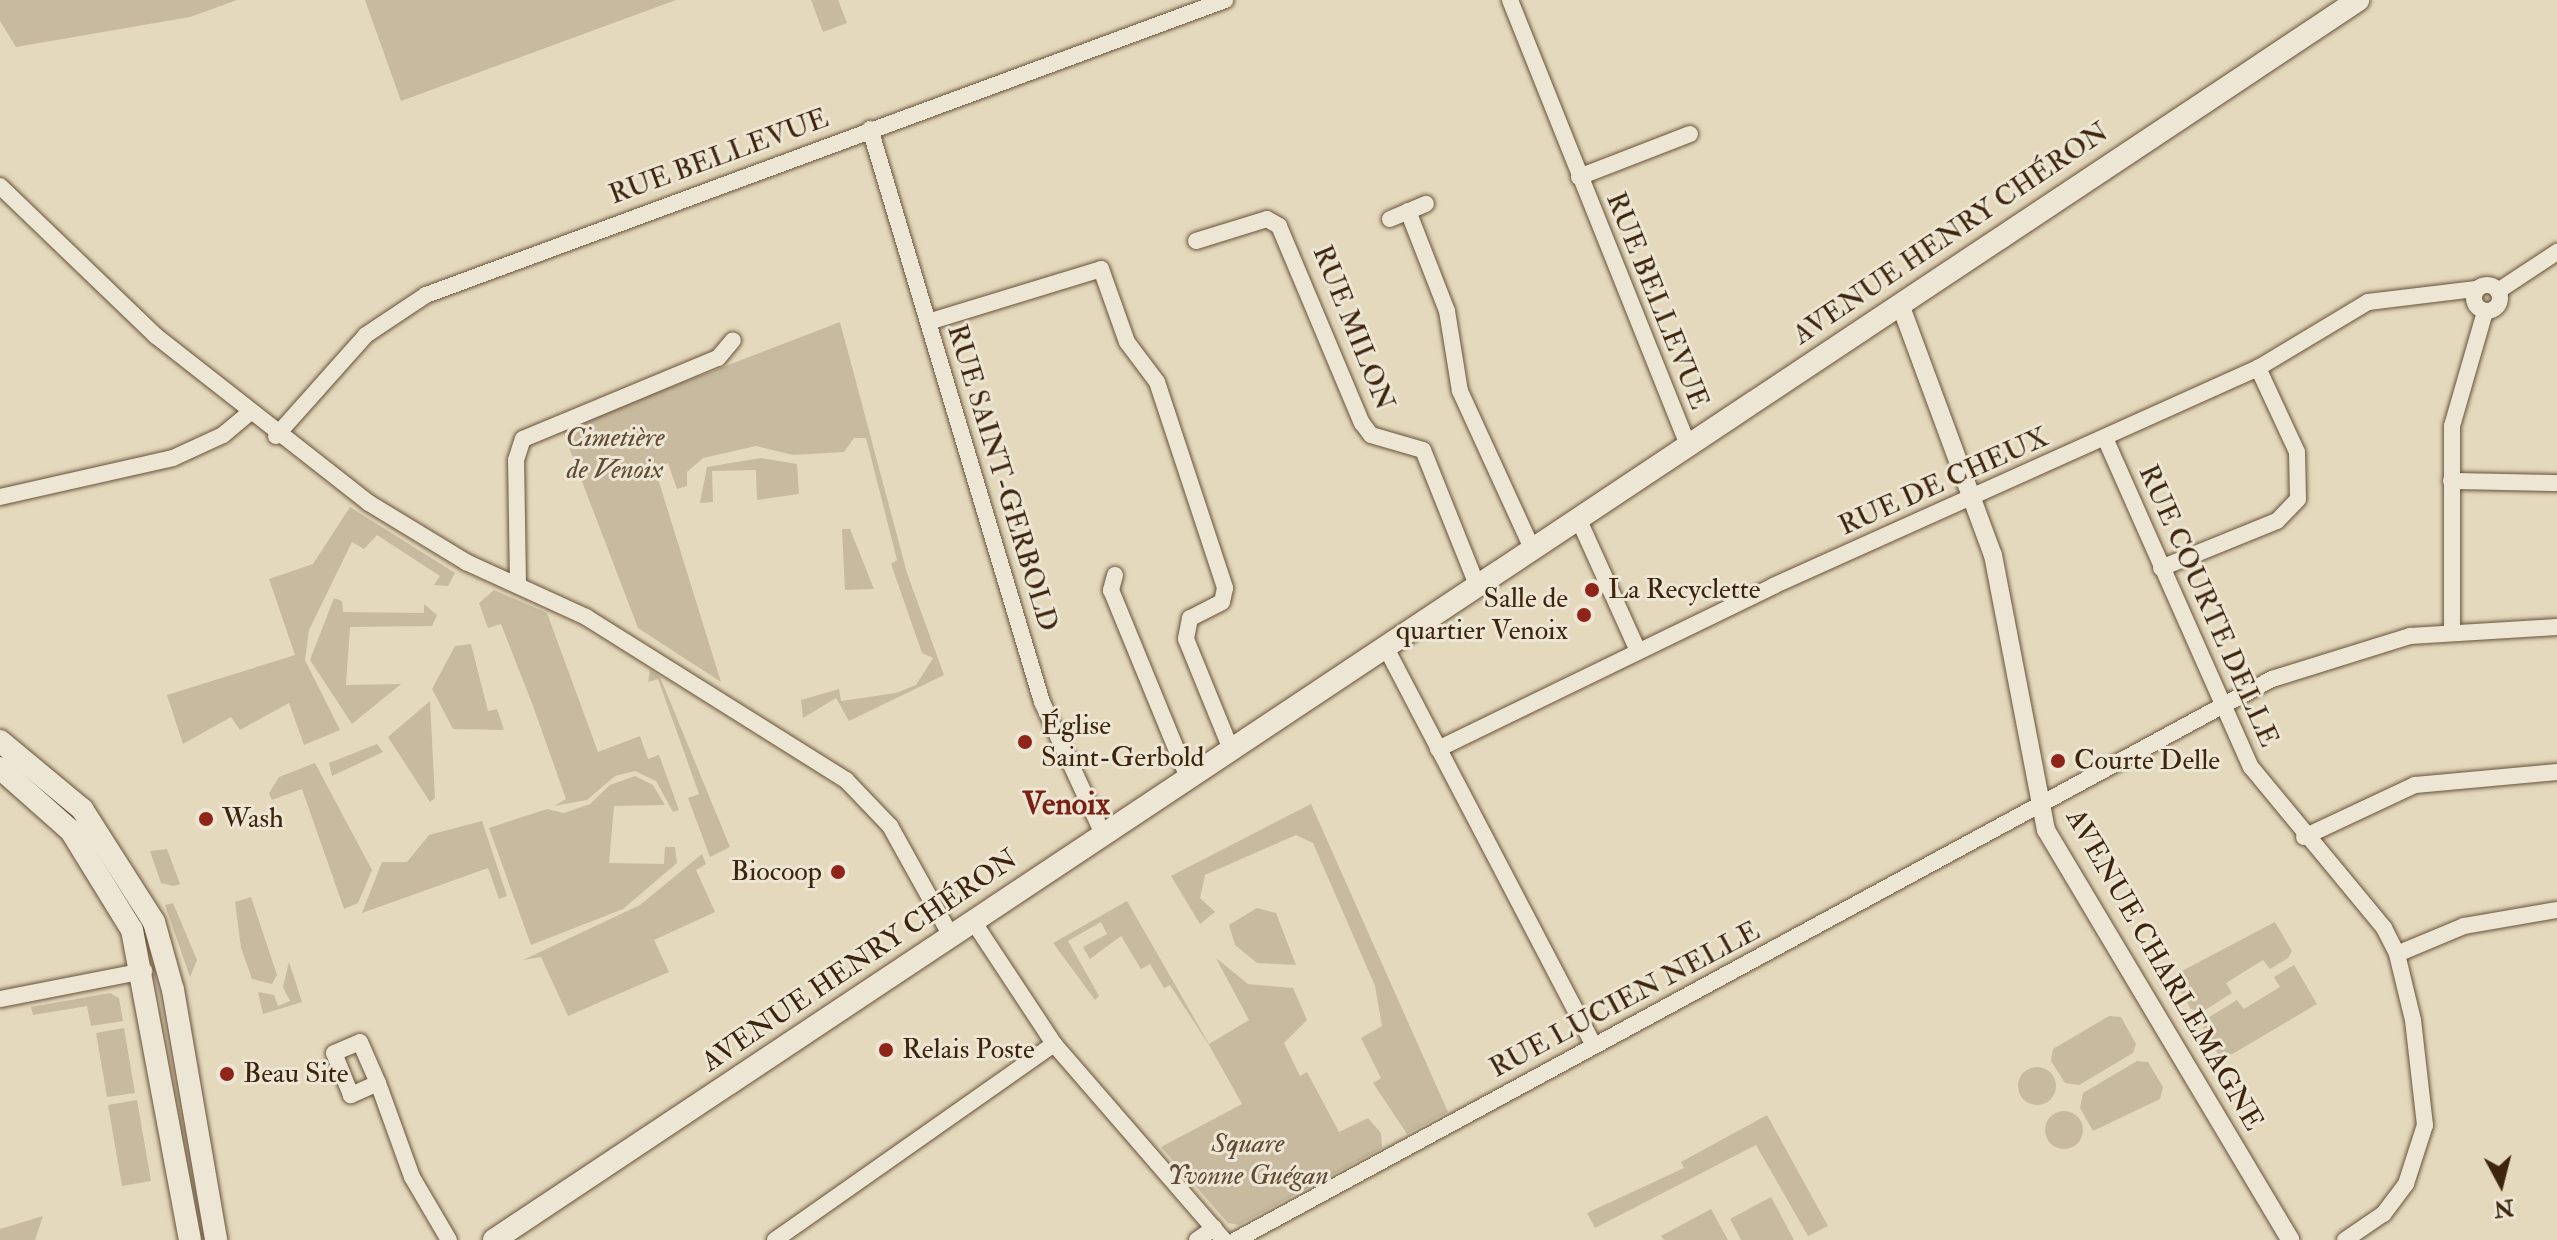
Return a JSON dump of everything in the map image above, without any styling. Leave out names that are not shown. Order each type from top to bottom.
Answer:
[{"type":"main road","name":"AVENUE HENRY CHÉRON","points":[[494,1240],[2358,0]]},
{"type":"main road","points":[[0,741],[82,809],[154,922],[173,990],[216,1240]]},
{"type":"main road","points":[[0,768],[35,793],[95,861],[132,930],[144,971],[190,1240]]},
{"type":"street","name":"RUE BELLEVUE","points":[[276,436],[366,335],[426,295],[1225,0]]},
{"type":"street","name":"RUE BELLEVUE","points":[[1510,0],[1688,444]]},
{"type":"street","name":"RUE SAINT-GERBOLD","points":[[870,129],[1042,702],[1103,834]]},
{"type":"street","name":"RUE BELLEVUE","points":[[1579,177],[1690,134]]},
{"type":"street","points":[[0,186],[156,336],[276,436],[414,534],[596,623],[846,780],[890,826],[951,936]]},
{"type":"street","points":[[1390,219],[1426,204]]},
{"type":"street","points":[[1408,211],[1447,311],[1460,391],[1532,548]]},
{"type":"street","name":"RUE MILON","points":[[1196,241],[1267,219],[1279,226],[1362,423],[1371,435],[1423,450],[1477,585]]},
{"type":"street","points":[[2452,629],[2451,481],[2457,395],[2485,312],[2499,304],[2498,291],[2557,252]]},
{"type":"street","points":[[928,322],[1101,269],[1127,342],[1157,382],[1225,588],[1222,602],[1190,618],[1186,639],[1231,749]]},
{"type":"street","points":[[2476,289],[2473,301],[2485,312]]},
{"type":"street","name":"RUE DE CHEUX","points":[[1438,749],[1638,651],[1977,499],[2258,368],[2368,302],[2476,289],[2498,291]]},
{"type":"street","name":"AVENUE CHARLEMAGNE","points":[[1900,304],[1977,499],[1998,575],[2038,806],[2077,885],[2290,1240]]},
{"type":"street","points":[[518,584],[516,460],[523,439],[718,358],[733,340]]},
{"type":"street","points":[[2161,568],[2277,521],[2298,499],[2297,452],[2258,368]]},
{"type":"street","points":[[0,497],[173,458],[223,435],[249,413]]},
{"type":"street","name":"RUE COURTE DELLE","points":[[2105,438],[2219,705],[2251,767],[2304,837],[2384,928],[2397,954],[2415,1031],[2425,1125],[2406,1184],[2383,1214],[2345,1240]]},
{"type":"street","points":[[2451,481],[2557,483]]},
{"type":"street","points":[[1578,518],[1638,651]]},
{"type":"street","points":[[1115,575],[1111,590],[1188,778]]},
{"type":"street","name":"RUE LUCIEN NELLE","points":[[1236,1240],[2219,705],[2323,660],[2452,629],[2557,627]]},
{"type":"street","points":[[1385,646],[1594,1046]]},
{"type":"street","points":[[2304,837],[2415,785],[2557,772]]},
{"type":"street","points":[[2397,954],[2464,926],[2557,910]]},
{"type":"street","points":[[973,921],[1054,1044],[1219,1234],[1197,1240]]},
{"type":"street","points":[[0,999],[144,971]]},
{"type":"street","points":[[775,1240],[1054,1044]]},
{"type":"street","points":[[378,1083],[412,1177],[449,1240]]},
{"type":"green space","points":[[0,0],[237,0],[190,17],[16,47],[0,21]]},
{"type":"green space","points":[[365,0],[676,0],[401,101]]},
{"type":"green space","points":[[811,0],[838,0],[847,23],[823,32]]},
{"type":"green space","name":"Cimetière de Venoix","points":[[840,322],[907,573],[944,675],[849,721],[836,698],[803,718],[801,700],[839,689],[841,701],[896,693],[916,685],[933,658],[922,653],[891,564],[897,560],[866,438],[854,438],[844,452],[793,455],[756,446],[703,458],[687,472],[687,486],[677,489],[668,463],[655,469],[721,682],[638,628],[562,429]]},
{"type":"green space","points":[[761,458],[797,464],[799,494],[757,500],[756,470],[712,471],[713,502],[700,503],[707,467]]},
{"type":"green space","points":[[350,507],[455,573],[448,586],[434,585],[440,576],[377,535],[364,549],[352,542],[309,630],[305,660],[340,730],[304,745],[289,703],[240,730],[231,717],[183,744],[167,695],[295,655],[269,579],[313,564]]},
{"type":"green space","points":[[842,529],[850,529],[874,589],[845,590]]},
{"type":"green space","points":[[494,590],[547,613],[598,752],[640,736],[648,759],[659,755],[679,810],[673,812],[656,781],[635,771],[615,776],[587,800],[554,806],[566,799],[533,706],[501,624],[488,628],[479,603]]},
{"type":"green space","points":[[334,598],[342,601],[343,612],[424,613],[424,604],[437,615],[432,626],[350,627],[346,685],[401,684],[352,724],[310,660]]},
{"type":"green space","points":[[471,644],[488,711],[497,709],[504,730],[453,729],[432,689],[455,646]]},
{"type":"green space","points":[[650,670],[660,677],[730,847],[710,857],[688,798],[699,794],[658,679],[648,682]]},
{"type":"green space","points":[[430,701],[435,798],[430,802],[388,737]]},
{"type":"green space","points":[[377,744],[383,752],[332,776],[329,763]]},
{"type":"green space","points":[[315,763],[372,870],[358,903],[344,909],[302,789],[272,800],[269,793],[279,777]]},
{"type":"green space","points":[[635,776],[653,785],[665,805],[614,806],[609,863],[664,864],[665,847],[675,847],[677,863],[623,909],[531,945],[489,828],[547,809],[564,813],[590,804],[610,785]]},
{"type":"green space","points":[[1311,804],[1448,1112],[1407,1134],[1373,1083],[1381,1078],[1361,1038],[1382,1026],[1375,986],[1313,843],[1296,835],[1205,875],[1200,898],[1215,912],[1200,924],[1171,876]]},
{"type":"green space","points":[[482,821],[507,896],[499,899],[488,868],[362,913],[382,862],[407,862],[429,835]]},
{"type":"green space","points":[[167,849],[180,884],[173,886],[161,883],[150,851]]},
{"type":"green space","points":[[702,854],[706,864],[696,870],[715,912],[654,940],[669,972],[568,1016],[541,957],[523,960],[640,905]]},
{"type":"green space","points":[[251,897],[277,975],[272,984],[252,979],[241,948],[235,902]]},
{"type":"green space","name":"Square Yvonne Guégan","points":[[1127,901],[1209,1044],[1249,1020],[1216,958],[1248,984],[1293,988],[1307,1020],[1284,1043],[1300,1076],[1307,1072],[1339,1132],[1368,1118],[1381,1133],[1382,1148],[1239,1225],[1228,1223],[1161,1147],[1242,1104],[1209,1045],[1170,985],[1164,988],[1150,964],[1141,969],[1121,936],[1090,959],[1083,947],[1107,934],[1101,922],[1068,941],[1099,996],[1095,1000],[1053,943]]},
{"type":"green space","points":[[173,903],[197,960],[190,977],[165,905]]},
{"type":"green space","points":[[1257,908],[1276,913],[1296,965],[1257,963],[1235,945],[1229,925]]},
{"type":"green space","points":[[2275,922],[2292,951],[2288,958],[2270,969],[2263,960],[2226,983],[2232,993],[2202,1012],[2191,1009],[2176,984],[2178,973]]},
{"type":"green space","points":[[289,962],[302,1002],[263,1014],[258,992],[274,995],[278,1006],[290,1001],[283,987]]},
{"type":"green space","points":[[2294,965],[2317,1004],[2229,1056],[2218,1054],[2203,1029],[2206,1019],[2237,1000],[2244,1009],[2280,987],[2274,977]]},
{"type":"green space","points":[[110,993],[119,998],[123,1021],[91,1026],[87,1006],[33,1015],[31,1007]]},
{"type":"green space","points":[[2109,1016],[2121,1017],[2136,1044],[2133,1053],[2079,1085],[2065,1083],[2051,1061],[2053,1049]]},
{"type":"green space","points":[[124,1028],[135,1093],[107,1097],[96,1033]]},
{"type":"green space","points":[[2137,1061],[2148,1062],[2163,1087],[2160,1099],[2093,1131],[2080,1108],[2083,1093]]},
{"type":"green space","points":[[2037,1067],[2051,1072],[2056,1086],[2051,1100],[2037,1105],[2023,1100],[2018,1086],[2023,1072]]},
{"type":"green space","points":[[137,1100],[151,1181],[122,1186],[108,1105]]},
{"type":"green space","points":[[2064,1111],[2078,1116],[2083,1130],[2078,1144],[2064,1149],[2050,1144],[2045,1130],[2050,1116]]},
{"type":"green space","points":[[1767,1115],[1828,1226],[1808,1236],[1756,1145],[1595,1228],[1587,1213],[1684,1168],[1681,1162]]},
{"type":"green space","points":[[1771,1197],[1794,1240],[1741,1240],[1730,1219]]},
{"type":"green space","points":[[1711,1209],[1728,1240],[1664,1240],[1661,1236]]},
{"type":"green space","points":[[43,1216],[35,1240],[0,1240],[0,1229]]},
{"type":"place","name":"La Recyclette","points":[[1592,590]]},
{"type":"place","name":"Salle de quartier Venoix","points":[[1584,615]]},
{"type":"place","name":"Église Saint-Gerbold","points":[[1025,742]]},
{"type":"place","name":"Courte Delle","points":[[2058,761]]},
{"type":"place","name":"Wash","points":[[206,819]]},
{"type":"place","name":"Biocoop","points":[[838,872]]},
{"type":"place","name":"Relais Poste","points":[[886,1050]]},
{"type":"place","name":"Beau Site","points":[[227,1074]]},
{"type":"district","name":"Venoix","points":[[1066,804]]}]
